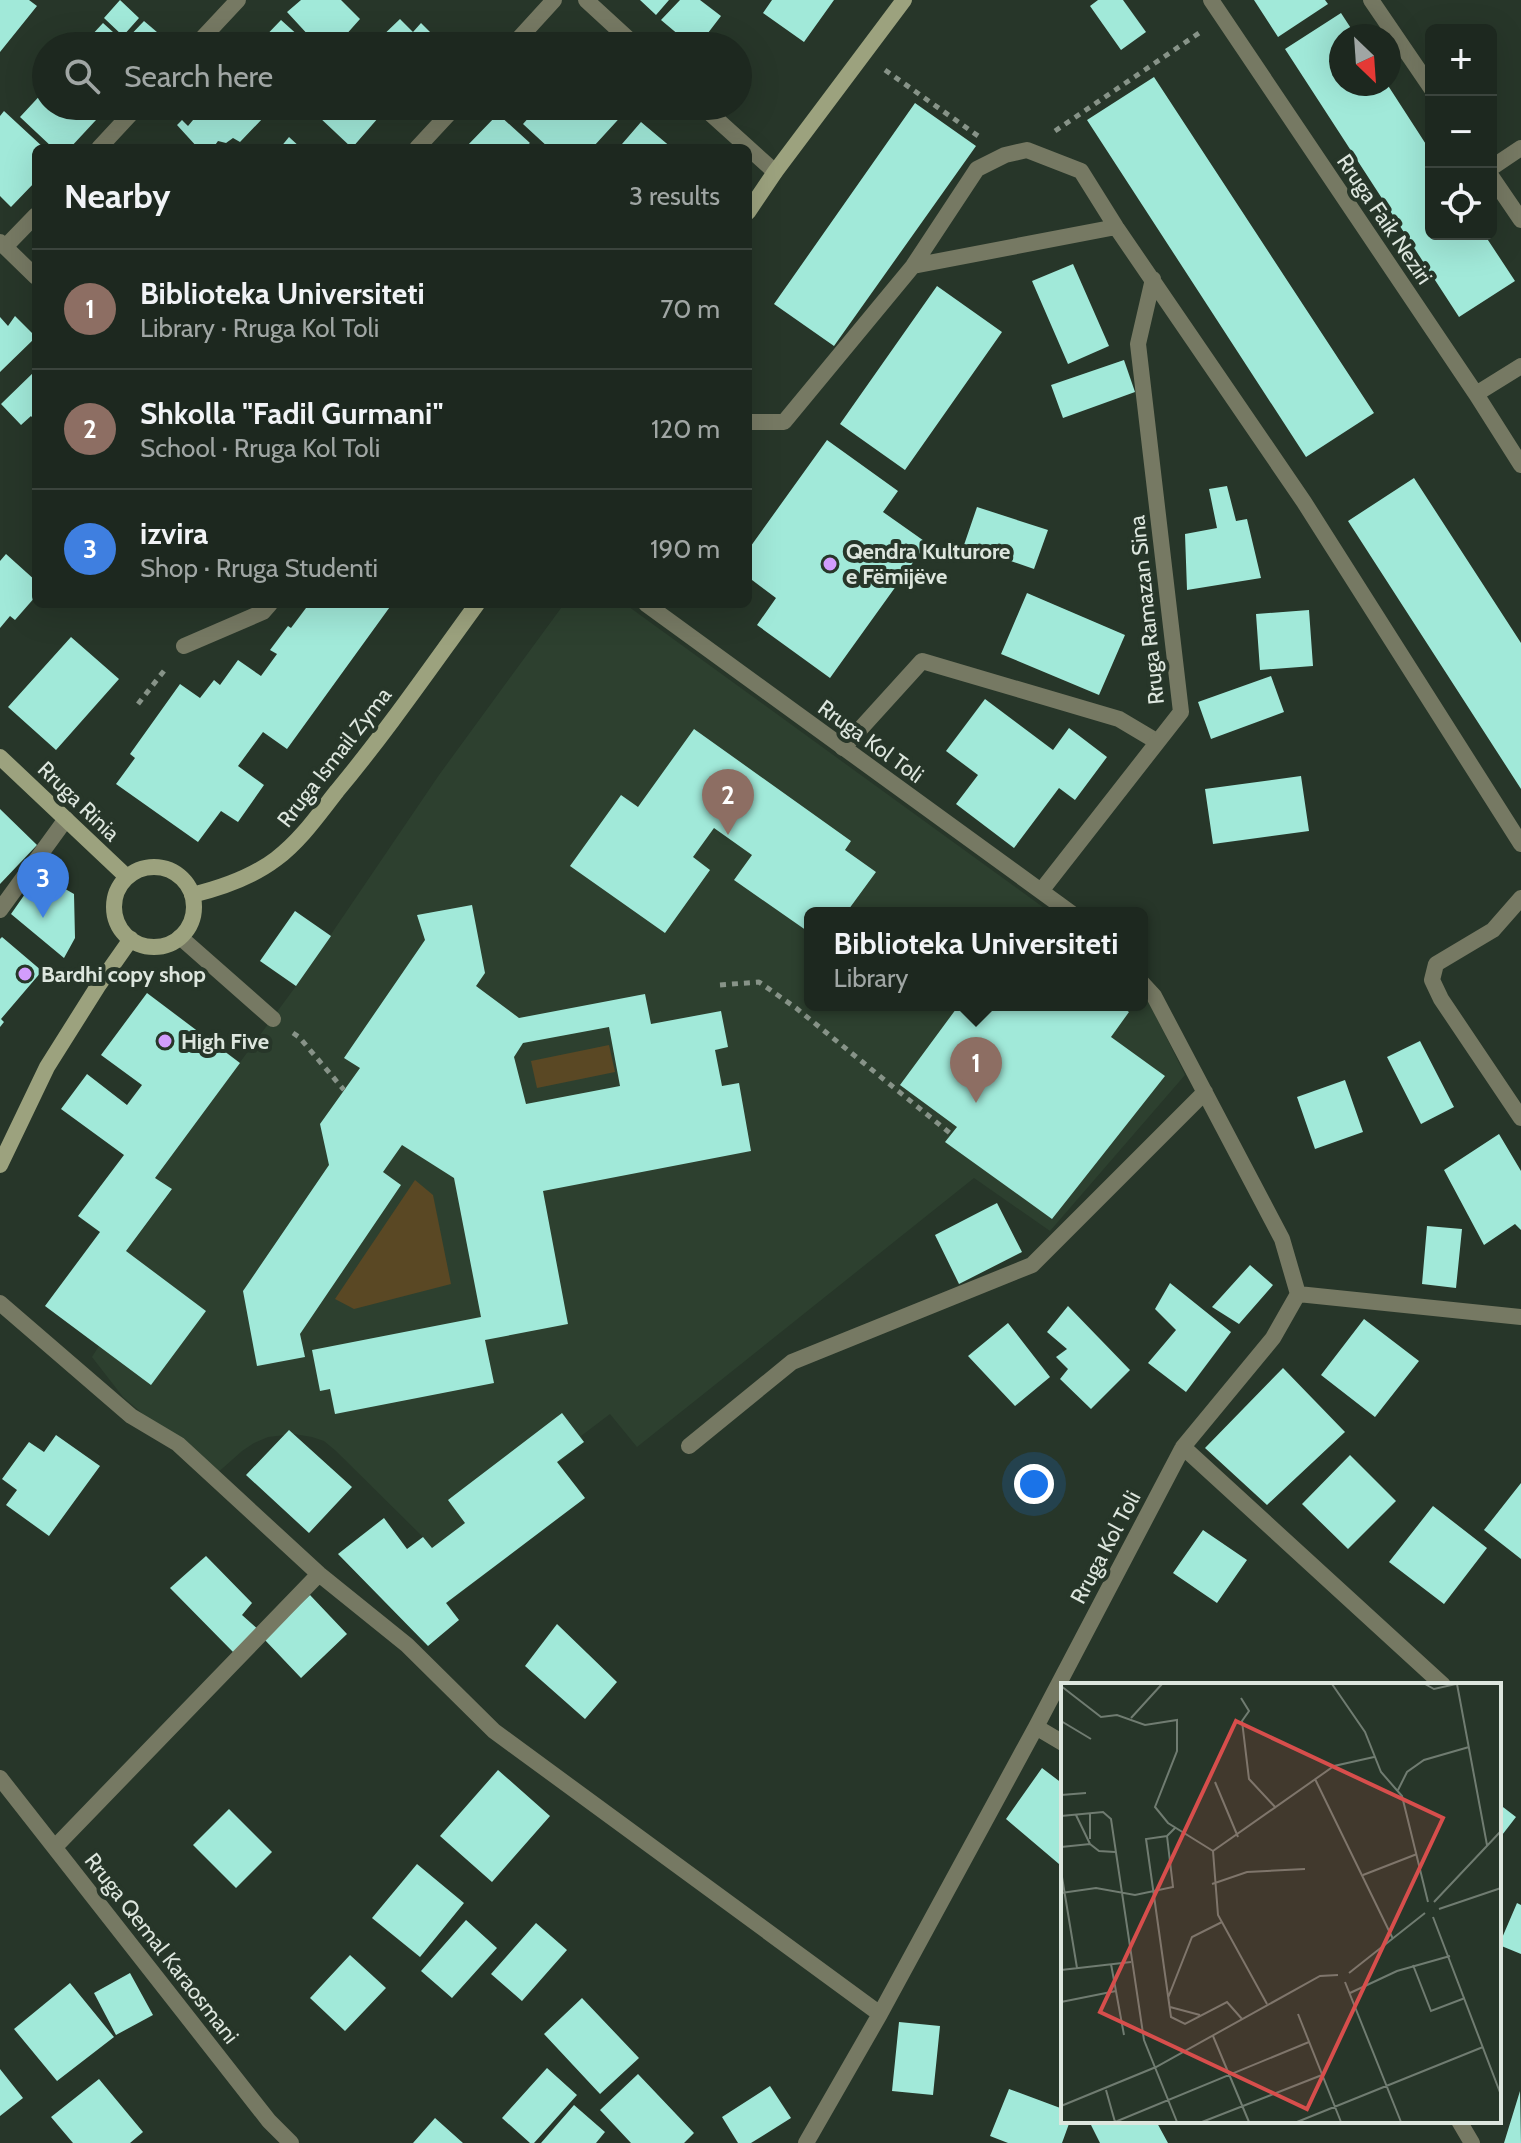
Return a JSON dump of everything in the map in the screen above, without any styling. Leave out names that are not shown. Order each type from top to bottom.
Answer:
[{"type":"main road","points":[[752,206],[904,0]]},
{"type":"main road","name":"Rruga Ismail Zyma","points":[[192,895],[219,888],[254,873],[299,840],[358,766],[474,608]]},
{"type":"main road","name":"Rruga Rinia","points":[[0,757],[127,877]]},
{"type":"main road","points":[[146,868],[170,870],[183,879],[192,895],[193,917],[173,942],[158,946],[142,945],[122,931],[115,917],[117,893],[127,877],[146,868]]},
{"type":"main road","points":[[0,1165],[47,1067],[131,939]]},
{"type":"street","points":[[208,32],[238,0]]},
{"type":"street","points":[[525,32],[554,0]]},
{"type":"street","points":[[586,0],[621,32]]},
{"type":"street","name":"Rruga Faik Neziri","points":[[1211,0],[1521,465]]},
{"type":"street","points":[[1371,0],[1425,79]]},
{"type":"street","points":[[103,144],[125,120]]},
{"type":"street","points":[[421,144],[443,120]]},
{"type":"street","points":[[717,120],[744,144]]},
{"type":"street","points":[[1497,164],[1521,148]]},
{"type":"street","points":[[752,422],[784,422],[913,266],[977,169],[1005,155],[1027,150],[1081,171],[1304,502],[1521,844]]},
{"type":"street","points":[[752,151],[775,172]]},
{"type":"street","points":[[1497,185],[1521,220]]},
{"type":"street","points":[[32,219],[3,245],[32,273]]},
{"type":"street","points":[[913,266],[1116,227]]},
{"type":"street","name":"Rruga Ramazan Sina","points":[[1041,891],[1181,712],[1138,344],[1153,279]]},
{"type":"street","points":[[1476,394],[1521,366]]},
{"type":"street","points":[[184,646],[266,608]]},
{"type":"street","name":"Rruga Kol Toli","points":[[651,608],[1063,907]]},
{"type":"street","points":[[843,748],[922,661],[1119,719],[1156,741]]},
{"type":"street","points":[[0,910],[66,819]]},
{"type":"street","points":[[1521,898],[1493,930],[1436,964],[1432,980],[1441,999],[1521,1118]]},
{"type":"street","points":[[180,937],[273,1019]]},
{"type":"street","points":[[1148,990],[1282,1239],[1298,1294],[1521,1317]]},
{"type":"street","points":[[689,1446],[792,1362],[1032,1265],[1205,1092]]},
{"type":"street","name":"Rruga Kol Toli","points":[[806,2143],[1036,1727],[1183,1447],[1273,1338],[1298,1294]]},
{"type":"street","points":[[0,1303],[131,1416],[178,1444],[319,1574],[407,1645],[494,1731],[880,2014]]},
{"type":"street","points":[[1183,1447],[1441,1683]]},
{"type":"street","points":[[55,1847],[319,1574]]},
{"type":"street","points":[[1036,1727],[1061,1742]]},
{"type":"street","name":"Rruga Qemal Karaosmani","points":[[0,1778],[269,2121],[291,2143]]},
{"type":"street","points":[[1460,2123],[1472,2143]]},
{"type":"path","points":[[1027,150],[1223,17]]},
{"type":"path","points":[[912,89],[984,140]]},
{"type":"path","points":[[138,704],[184,646]]},
{"type":"path","points":[[720,985],[759,982],[796,1008],[951,1134]]},
{"type":"path","points":[[299,1037],[344,1090]]},
{"type":"shaded area","points":[[561,608],[631,608],[1043,907],[804,907],[804,1011],[1148,1011],[1148,1000],[1185,1075],[1050,1231],[974,1178],[637,1447],[610,1414],[581,1436],[584,1442],[558,1463],[585,1498],[447,1603],[459,1620],[428,1646],[338,1554],[384,1518],[407,1549],[423,1537],[336,1451],[324,1441],[312,1437],[294,1434],[268,1437],[242,1451],[215,1475],[123,1397],[92,1357],[99,1346],[206,1311],[126,1251],[172,1190],[155,1178],[296,986],[439,775]]},
{"type":"shaded area","points":[[609,1045],[615,1072],[537,1088],[531,1061]]},
{"type":"shaded area","points":[[415,1180],[433,1195],[451,1284],[354,1309],[335,1299]]},
{"type":"building","points":[[0,0],[29,0],[37,6],[0,52]]},
{"type":"building","points":[[120,0],[139,18],[127,32],[119,32],[104,18]]},
{"type":"building","points":[[301,0],[341,0],[360,19],[348,32],[305,32],[287,12]]},
{"type":"building","points":[[640,0],[669,0],[656,15]]},
{"type":"building","points":[[680,0],[700,0],[721,16],[709,32],[675,32],[661,20]]},
{"type":"building","points":[[772,0],[834,0],[804,42],[763,13]]},
{"type":"building","points":[[1098,0],[1123,0],[1146,32],[1121,50],[1090,6]]},
{"type":"building","points":[[1254,0],[1325,0],[1328,4],[1278,37]]},
{"type":"building","points":[[1341,13],[1348,24],[1329,24],[1329,96],[1395,96],[1425,143],[1425,240],[1488,240],[1515,281],[1459,317],[1285,49]]},
{"type":"building","points":[[400,19],[413,32],[386,32]]},
{"type":"building","points":[[281,20],[294,32],[269,32]]},
{"type":"building","points":[[144,21],[157,32],[134,32]]},
{"type":"building","points":[[103,23],[113,32],[95,32]]},
{"type":"building","points":[[421,23],[430,32],[413,32]]},
{"type":"building","points":[[1154,77],[1374,413],[1306,457],[1087,120]]},
{"type":"building","points":[[915,103],[976,146],[834,346],[774,304]]},
{"type":"building","points":[[32,104],[32,120],[96,120],[74,144],[49,144],[20,117]]},
{"type":"building","points":[[4,111],[40,144],[32,144],[32,185],[11,207],[0,196],[0,116]]},
{"type":"building","points":[[182,120],[188,126],[193,120],[261,120],[240,142],[233,138],[226,143],[218,141],[216,144],[194,144],[177,125]]},
{"type":"building","points":[[322,120],[376,120],[355,144],[348,144]]},
{"type":"building","points":[[492,120],[505,120],[530,143],[529,144],[469,144]]},
{"type":"building","points":[[527,120],[618,120],[596,144],[545,144],[523,124]]},
{"type":"building","points":[[641,122],[667,144],[622,144]]},
{"type":"building","points":[[289,137],[297,144],[283,144]]},
{"type":"building","points":[[1073,264],[1109,346],[1068,364],[1032,281]]},
{"type":"building","points":[[937,286],[1002,332],[905,470],[840,424]]},
{"type":"building","points":[[15,316],[32,333],[32,341],[0,372],[0,317],[8,326]]},
{"type":"building","points":[[1124,360],[1135,392],[1063,418],[1051,385]]},
{"type":"building","points":[[32,374],[32,417],[21,425],[1,404]]},
{"type":"building","name":"Qendra Kulturore e Fëmijëve","points":[[827,440],[898,491],[883,512],[927,543],[830,678],[757,625],[776,598],[752,580],[752,544]]},
{"type":"building","points":[[1414,478],[1521,643],[1521,789],[1348,521]]},
{"type":"building","points":[[1227,486],[1236,521],[1247,519],[1261,578],[1187,590],[1185,534],[1217,528],[1209,489]]},
{"type":"building","points":[[977,507],[1048,530],[1034,569],[964,545]]},
{"type":"building","points":[[6,554],[32,577],[32,601],[15,620],[10,616],[0,628],[0,561]]},
{"type":"building","points":[[1027,593],[1125,635],[1099,695],[1001,654]]},
{"type":"building","points":[[306,608],[389,608],[287,749],[263,732],[238,766],[264,785],[238,822],[221,811],[198,842],[116,784],[135,758],[130,754],[180,684],[200,698],[214,680],[220,685],[238,660],[261,676],[277,654],[270,650],[288,626],[291,628]]},
{"type":"building","points":[[1309,610],[1313,666],[1260,670],[1256,614]]},
{"type":"building","points":[[71,637],[119,679],[56,750],[8,707]]},
{"type":"building","points":[[1271,676],[1284,712],[1211,739],[1198,702]]},
{"type":"building","points":[[985,699],[1053,750],[1069,728],[1107,757],[1075,800],[1059,788],[1014,848],[956,804],[978,775],[946,751]]},
{"type":"building","points":[[694,729],[851,841],[845,850],[876,872],[850,907],[804,907],[804,929],[734,880],[752,855],[714,828],[693,857],[710,870],[665,933],[570,866],[621,795],[638,807]]},
{"type":"building","points":[[1301,776],[1309,831],[1213,844],[1205,789]]},
{"type":"building","points":[[0,809],[37,845],[0,884]]},
{"type":"building","points":[[39,874],[74,894],[75,938],[64,958],[11,914]]},
{"type":"building","points":[[472,905],[485,973],[476,986],[519,1018],[645,994],[651,1024],[721,1011],[728,1047],[715,1050],[722,1086],[739,1083],[751,1151],[543,1191],[568,1324],[485,1340],[494,1383],[335,1414],[330,1389],[320,1391],[312,1350],[481,1317],[454,1178],[402,1145],[383,1172],[401,1185],[300,1334],[305,1357],[257,1366],[243,1291],[329,1165],[320,1124],[360,1068],[344,1058],[425,940],[417,915]],"holes":[[[609,1027],[620,1086],[526,1104],[514,1057],[523,1043]]]},
{"type":"building","points":[[295,911],[331,936],[296,986],[260,961]]},
{"type":"building","points":[[2,937],[42,971],[1,1019],[4,1022],[0,1027],[0,939]]},
{"type":"building","points":[[147,993],[240,1063],[155,1178],[172,1189],[126,1251],[206,1311],[151,1385],[45,1306],[100,1232],[78,1216],[124,1155],[61,1109],[87,1074],[127,1105],[142,1085],[101,1055]]},
{"type":"building","points":[[955,1011],[1128,1011],[1111,1037],[1165,1076],[1052,1219],[945,1142],[957,1127],[900,1085]]},
{"type":"building","points":[[1420,1041],[1454,1107],[1421,1124],[1387,1057]]},
{"type":"building","points":[[1345,1080],[1363,1132],[1315,1149],[1297,1097]]},
{"type":"building","points":[[1499,1134],[1521,1171],[1521,1230],[1515,1224],[1484,1245],[1444,1170]]},
{"type":"building","points":[[997,1203],[1022,1252],[959,1284],[935,1235]]},
{"type":"building","points":[[1427,1226],[1462,1229],[1456,1288],[1422,1284]]},
{"type":"building","points":[[1250,1265],[1273,1285],[1239,1324],[1212,1307]]},
{"type":"building","points":[[1170,1283],[1231,1332],[1186,1392],[1148,1363],[1176,1330],[1155,1309]]},
{"type":"building","points":[[1068,1306],[1130,1370],[1091,1409],[1060,1379],[1068,1369],[1056,1357],[1067,1349],[1047,1332]]},
{"type":"building","points":[[1364,1319],[1419,1361],[1375,1417],[1321,1375]]},
{"type":"building","points":[[1008,1323],[1050,1377],[1015,1406],[968,1356]]},
{"type":"building","points":[[1283,1368],[1345,1432],[1267,1505],[1205,1448]]},
{"type":"building","points":[[562,1413],[584,1442],[557,1462],[585,1498],[446,1603],[459,1620],[428,1646],[338,1554],[384,1518],[407,1549],[423,1537],[432,1548],[465,1523],[448,1500]]},
{"type":"building","points":[[289,1430],[352,1487],[309,1533],[246,1475]]},
{"type":"building","points":[[56,1435],[100,1466],[49,1536],[6,1505],[17,1490],[2,1479],[29,1442],[44,1452]]},
{"type":"building","points":[[1350,1455],[1396,1501],[1348,1549],[1302,1504]]},
{"type":"building","points":[[1521,1483],[1521,1559],[1484,1530]]},
{"type":"building","points":[[1433,1506],[1487,1548],[1444,1604],[1389,1562]]},
{"type":"building","points":[[1203,1530],[1247,1560],[1217,1603],[1173,1573]]},
{"type":"building","points":[[206,1556],[252,1603],[242,1615],[260,1631],[235,1654],[170,1588]]},
{"type":"building","points":[[310,1595],[347,1634],[301,1678],[264,1639]]},
{"type":"building","points":[[557,1624],[617,1682],[585,1719],[525,1666]]},
{"type":"building","points":[[1042,1768],[1061,1782],[1061,1862],[1059,1864],[1006,1819]]},
{"type":"building","points":[[498,1770],[550,1816],[492,1882],[440,1836]]},
{"type":"building","points":[[1501,1806],[1516,1817],[1501,1836]]},
{"type":"building","points":[[229,1809],[272,1852],[236,1888],[193,1845]]},
{"type":"building","points":[[417,1864],[464,1903],[420,1957],[372,1918]]},
{"type":"building","points":[[1517,1903],[1521,1905],[1521,1954],[1501,1946]]},
{"type":"building","points":[[466,1920],[497,1948],[452,1998],[421,1971]]},
{"type":"building","points":[[536,1923],[567,1950],[522,2001],[491,1974]]},
{"type":"building","points":[[350,1955],[386,1988],[345,2031],[310,1998]]},
{"type":"building","points":[[130,1973],[153,2015],[116,2035],[94,1993]]},
{"type":"building","points":[[70,1983],[114,2037],[57,2081],[14,2029]]},
{"type":"building","points":[[582,1998],[639,2058],[600,2094],[544,2034]]},
{"type":"building","points":[[899,2022],[940,2026],[933,2095],[892,2091]]},
{"type":"building","points":[[547,2068],[577,2095],[534,2143],[530,2143],[502,2118]]},
{"type":"building","points":[[0,2069],[23,2098],[0,2116]]},
{"type":"building","points":[[638,2074],[694,2133],[684,2143],[631,2143],[600,2110]]},
{"type":"building","points":[[99,2079],[143,2132],[130,2143],[73,2143],[51,2117]]},
{"type":"building","points":[[770,2086],[791,2118],[751,2143],[738,2143],[722,2117]]},
{"type":"building","points":[[1009,2089],[1061,2108],[1061,2123],[1069,2123],[1062,2143],[1008,2143],[990,2136]]},
{"type":"building","points":[[1520,2091],[1521,2143],[1504,2143]]},
{"type":"building","points":[[574,2105],[605,2132],[596,2143],[541,2143]]},
{"type":"building","points":[[435,2118],[463,2143],[413,2143]]},
{"type":"building","points":[[1090,2123],[1157,2123],[1168,2143],[1100,2143]]},
{"type":"place","name":"Qendra Kulturore e Fëmijëve","points":[[830,564]]},
{"type":"place","name":"Shkolla \"Fadil Gurmani\"","points":[[728,835]]},
{"type":"place","name":"izvira","points":[[43,918]]},
{"type":"place","name":"Bardhi copy shop","points":[[25,974]]},
{"type":"place","name":"High Five","points":[[165,1041]]},
{"type":"place","name":"Biblioteka Universiteti","points":[[976,1103]]}]
